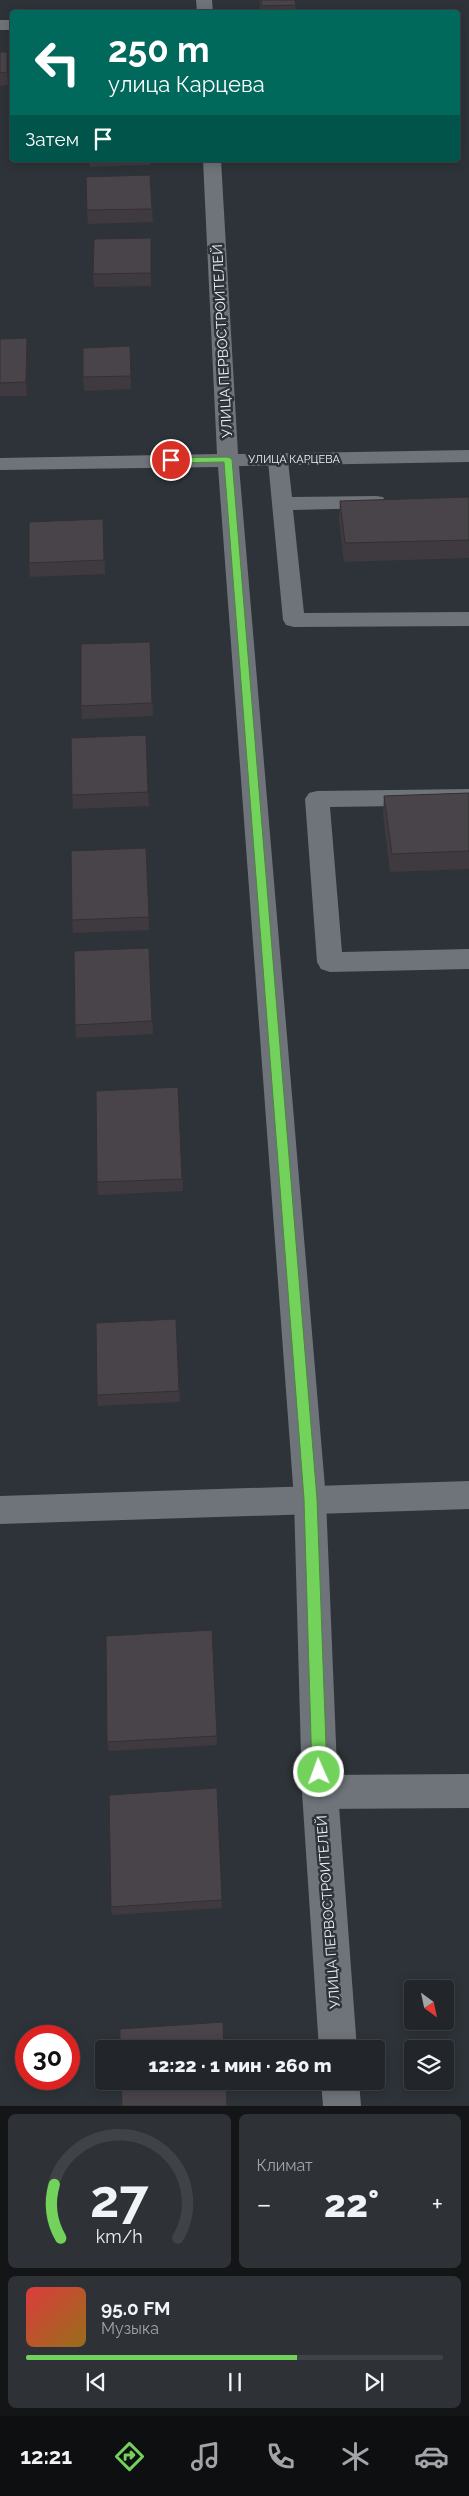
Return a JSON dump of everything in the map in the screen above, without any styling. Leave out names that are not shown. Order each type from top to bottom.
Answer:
[{"type":"street","name":"УЛИЦА ПЕРВОСТРОИТЕЛЕЙ","points":[[212,162],[228,459],[310,1499],[320,1792],[337,2040]]},
{"type":"street","name":"УЛИЦА КАРЦЕВА","points":[[0,464],[228,459],[278,461],[469,456]]},
{"type":"street","points":[[341,2090],[342,2106]]},
{"type":"lane","points":[[278,461],[294,620],[469,619]]},
{"type":"lane","points":[[282,504],[400,502]]},
{"type":"lane","points":[[469,797],[317,799],[330,962],[469,959]]},
{"type":"lane","points":[[0,1510],[469,1495]]},
{"type":"lane","points":[[320,1792],[469,1791]]},
{"type":"building","points":[[261,0],[295,0],[296,5],[262,6]]},
{"type":"building","points":[[0,52],[7,52],[7,72],[0,73]]},
{"type":"building","points":[[150,175],[152,209],[87,210],[86,177]]},
{"type":"building","points":[[151,238],[151,273],[93,274],[94,239]]},
{"type":"building","points":[[27,338],[26,382],[0,383],[0,339]]},
{"type":"building","points":[[130,346],[131,376],[83,377],[83,348]]},
{"type":"building","points":[[469,497],[469,540],[345,543],[340,501]]},
{"type":"building","points":[[103,519],[104,560],[29,563],[29,522]]},
{"type":"building","points":[[150,642],[152,703],[81,706],[81,644]]},
{"type":"building","points":[[146,735],[148,792],[72,795],[71,738]]},
{"type":"building","points":[[469,793],[469,851],[392,854],[384,796]]},
{"type":"building","points":[[146,848],[149,917],[72,920],[71,851]]},
{"type":"building","points":[[149,948],[152,1021],[75,1025],[74,951]]},
{"type":"building","points":[[178,1087],[182,1179],[97,1182],[96,1091]]},
{"type":"building","points":[[176,1319],[179,1391],[97,1395],[96,1323]]},
{"type":"building","points":[[212,1630],[217,1736],[107,1742],[106,1636]]},
{"type":"building","points":[[217,1788],[222,1900],[111,1907],[109,1795]]},
{"type":"building","points":[[223,2022],[224,2040],[120,2040],[120,2029]]},
{"type":"building","points":[[121,2090],[226,2090],[227,2106],[122,2106]]},
{"type":"route","points":[[171,460],[228,459],[310,1499],[319,1772]]}]
